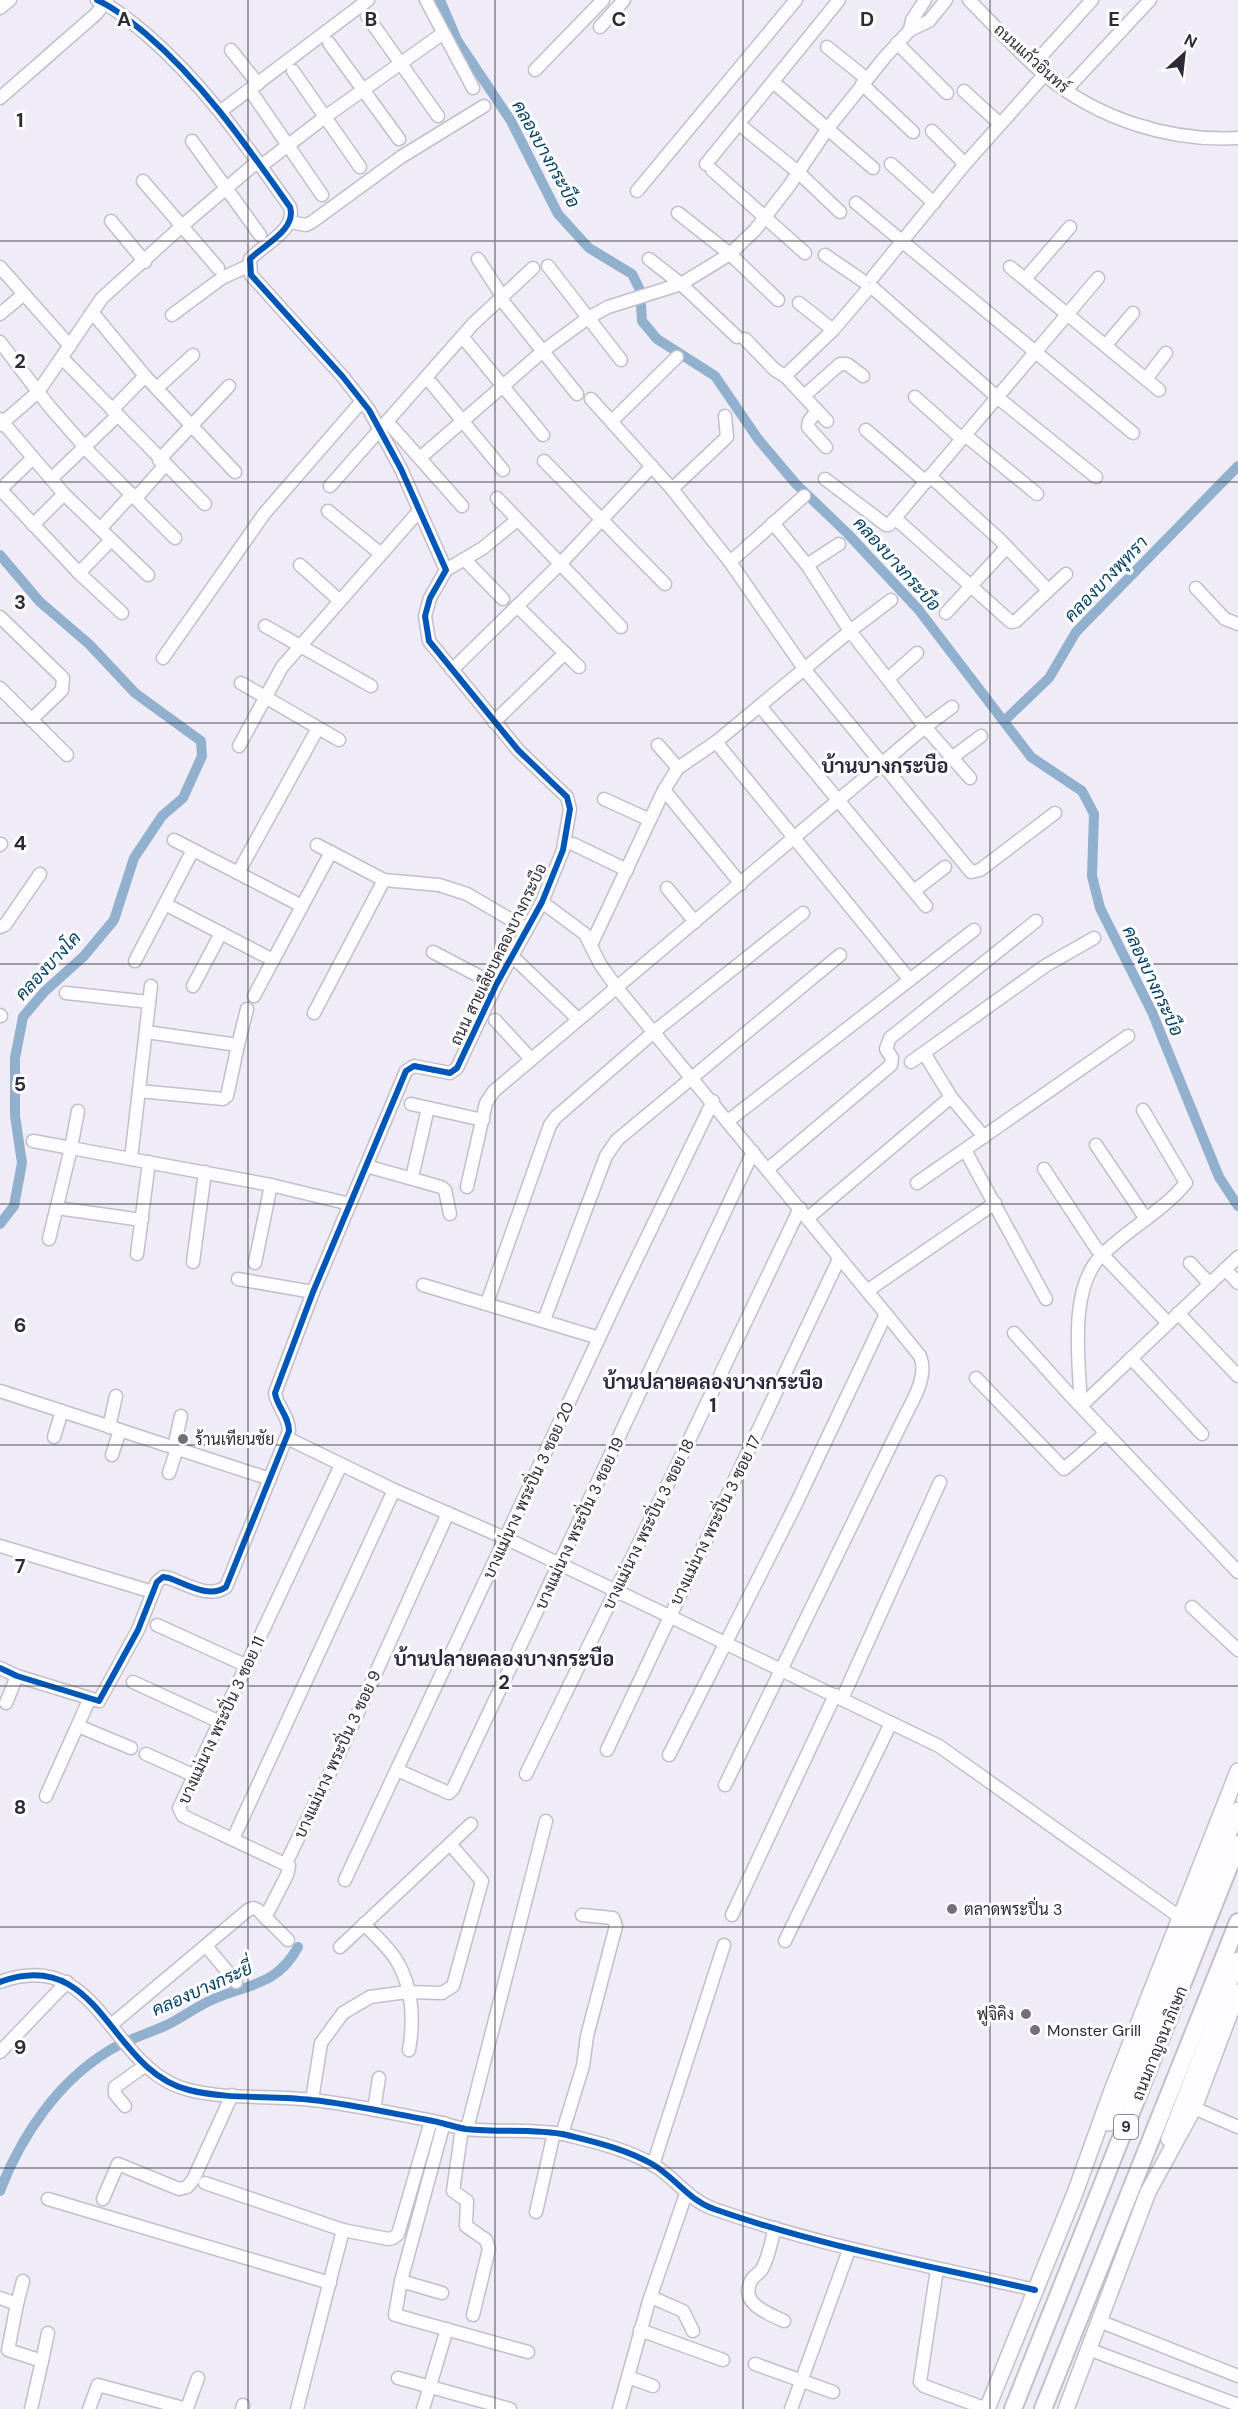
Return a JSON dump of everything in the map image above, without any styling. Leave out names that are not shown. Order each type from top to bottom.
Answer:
[{"type":"highway","name":"ถนนกาญจนาภิเษก","points":[[1013,2409],[1238,1844]]},
{"type":"highway","name":"ถนนกาญจนาภิเษก","points":[[1043,2409],[1238,1923]]},
{"type":"main road","points":[[987,2409],[1075,2193],[1111,2093],[1238,1771]]},
{"type":"main road","points":[[1075,2193],[1129,2082],[1238,1810]]},
{"type":"main road","points":[[1066,2409],[1238,1960]]},
{"type":"main road","points":[[1149,2192],[1194,2109],[1238,1992]]},
{"type":"street","points":[[0,8],[10,0]]},
{"type":"street","points":[[221,111],[255,89],[368,0]]},
{"type":"street","points":[[426,0],[442,34],[473,88]]},
{"type":"street","points":[[535,70],[603,0]]},
{"type":"street","points":[[600,27],[624,0]]},
{"type":"street","points":[[637,192],[796,0]]},
{"type":"street","points":[[805,253],[709,167],[839,0]]},
{"type":"street","points":[[909,30],[912,20],[925,0]]},
{"type":"street","points":[[420,458],[543,351],[588,318],[619,303],[661,288],[681,284],[730,254],[766,216],[799,173],[828,128],[897,43],[909,30],[929,21],[946,0]]},
{"type":"street","name":"ถนนแก้วอินทร์","points":[[969,0],[1045,74],[1065,90],[1101,111],[1168,133],[1197,138],[1238,138]]},
{"type":"street","points":[[1034,64],[1092,0]]},
{"type":"street","points":[[1065,90],[1150,0]]},
{"type":"street","points":[[0,98],[96,14],[103,1],[170,56],[221,111],[290,207],[290,222],[251,257],[248,266],[257,284],[362,401],[420,458],[462,506]]},
{"type":"street","points":[[367,16],[438,116]]},
{"type":"street","points":[[148,575],[64,494],[1,422],[38,392],[102,298],[145,262],[183,225],[259,164],[442,34]]},
{"type":"street","points":[[897,43],[947,93]]},
{"type":"street","points":[[329,44],[364,88],[399,139]]},
{"type":"street","points":[[827,47],[865,82],[913,132]]},
{"type":"street","points":[[231,51],[287,145],[322,195]]},
{"type":"street","points":[[292,71],[360,167]]},
{"type":"street","points":[[784,376],[833,330],[965,164],[1045,74]]},
{"type":"street","points":[[779,87],[873,168]]},
{"type":"street","points":[[964,91],[1000,124]]},
{"type":"street","points":[[290,222],[306,225],[312,222],[401,157],[484,106]]},
{"type":"street","points":[[745,129],[799,173],[840,212]]},
{"type":"street","points":[[932,131],[965,164]]},
{"type":"street","points":[[192,141],[260,235]]},
{"type":"street","points":[[891,164],[934,203]]},
{"type":"street","points":[[143,181],[218,268]]},
{"type":"street","points":[[856,203],[1133,433]]},
{"type":"street","points":[[678,213],[730,254],[778,300]]},
{"type":"street","points":[[111,221],[145,262]]},
{"type":"street","points":[[1025,279],[1070,227]]},
{"type":"street","points":[[825,255],[869,284],[997,397],[1096,477]]},
{"type":"street","points":[[478,259],[503,300],[577,394]]},
{"type":"street","points":[[649,259],[681,284],[784,376],[827,422]]},
{"type":"street","points":[[172,315],[222,279],[248,266]]},
{"type":"street","points":[[548,266],[621,360]]},
{"type":"street","points":[[0,267],[70,346]]},
{"type":"street","points":[[1010,267],[1159,390]]},
{"type":"street","points":[[330,486],[387,428],[442,358],[503,300],[532,268]]},
{"type":"street","points":[[825,478],[886,525],[896,519],[1098,278]]},
{"type":"street","points":[[0,314],[24,294]]},
{"type":"street","points":[[799,303],[833,330]]},
{"type":"street","points":[[92,312],[145,376],[234,472]]},
{"type":"street","points":[[1106,345],[1133,313]]},
{"type":"street","points":[[465,340],[543,435]]},
{"type":"street","points":[[0,342],[38,392],[86,448],[175,538]]},
{"type":"street","points":[[1146,379],[1166,353]]},
{"type":"street","points":[[157,388],[193,355]]},
{"type":"street","points":[[612,421],[677,357]]},
{"type":"street","points":[[62,358],[204,504]]},
{"type":"street","points":[[804,396],[840,364],[848,364],[862,376]]},
{"type":"street","points":[[51,479],[86,448],[145,376]]},
{"type":"street","points":[[432,384],[502,470]]},
{"type":"street","points":[[100,529],[134,496],[190,426],[229,386]]},
{"type":"street","points":[[915,397],[1037,494]]},
{"type":"street","points":[[591,399],[672,489],[730,562],[804,670],[968,869],[975,874],[1055,813]]},
{"type":"street","points":[[163,658],[264,514],[362,401]]},
{"type":"street","points":[[817,411],[809,421],[808,427],[826,447]]},
{"type":"street","points":[[672,489],[727,437],[725,416]]},
{"type":"street","points":[[387,428],[418,511],[446,570],[465,560],[516,520]]},
{"type":"street","points":[[866,430],[928,479],[1007,547],[1048,590]]},
{"type":"street","points":[[33,458],[0,489],[79,573],[122,613]]},
{"type":"street","points":[[544,461],[665,584]]},
{"type":"street","points":[[452,670],[560,564],[652,466]]},
{"type":"street","points":[[33,525],[64,494]]},
{"type":"street","points":[[730,562],[804,496]]},
{"type":"street","points":[[497,498],[621,627]]},
{"type":"street","points":[[328,511],[381,554]]},
{"type":"street","points":[[238,746],[282,667],[418,511]]},
{"type":"street","points":[[896,519],[1011,622],[1016,621],[1066,574]]},
{"type":"street","points":[[773,523],[807,565],[850,631],[925,727],[970,778]]},
{"type":"street","points":[[79,573],[111,540]]},
{"type":"street","points":[[807,565],[839,544]]},
{"type":"street","points":[[946,613],[1007,547]]},
{"type":"street","points":[[465,560],[503,599]]},
{"type":"street","points":[[300,565],[340,601]]},
{"type":"street","name":"ถนน สายเลียบคลองบางกระบือ","points":[[287,1438],[289,1422],[276,1400],[275,1393],[313,1292],[406,1071],[414,1066],[450,1073],[454,1071],[496,985],[542,902],[563,850],[569,802],[494,722],[429,641],[425,616],[430,598],[446,570]]},
{"type":"street","points":[[1196,588],[1225,619],[1238,624]]},
{"type":"street","points":[[591,945],[664,790],[678,768],[716,742],[891,600]]},
{"type":"street","points":[[517,606],[579,667]]},
{"type":"street","points":[[0,617],[63,678],[62,690],[32,720]]},
{"type":"street","points":[[265,626],[371,686]]},
{"type":"street","points":[[494,722],[565,653]]},
{"type":"street","points":[[888,679],[917,653]]},
{"type":"street","points":[[241,683],[339,740]]},
{"type":"street","points":[[0,688],[67,755]]},
{"type":"street","points":[[760,706],[926,906]]},
{"type":"street","points":[[467,1187],[489,1097],[494,1091],[925,727],[952,707]]},
{"type":"street","points":[[238,873],[318,728]]},
{"type":"street","points":[[953,757],[981,736]]},
{"type":"street","points":[[716,742],[909,979]]},
{"type":"street","points":[[658,745],[678,768]]},
{"type":"street","points":[[664,790],[741,884]]},
{"type":"street","points":[[604,799],[650,820]]},
{"type":"street","points":[[174,840],[302,906]]},
{"type":"street","points":[[573,844],[627,870]]},
{"type":"street","points":[[317,845],[384,880],[439,885],[467,894],[527,929]]},
{"type":"street","points":[[135,961],[193,850]]},
{"type":"street","points":[[254,996],[331,852]]},
{"type":"street","points":[[914,891],[945,867]]},
{"type":"street","points":[[0,927],[5,925],[40,874]]},
{"type":"street","points":[[314,1013],[384,880]]},
{"type":"street","points":[[667,888],[695,922]]},
{"type":"street","points":[[542,902],[585,934],[617,988],[713,1101],[920,1356],[924,1364],[922,1377],[725,1785]]},
{"type":"street","points":[[165,904],[273,960]]},
{"type":"street","points":[[487,1303],[550,1125],[556,1117],[654,1031],[802,913]]},
{"type":"street","points":[[768,1169],[891,1065],[893,1062],[886,1049],[890,1038],[1036,921]]},
{"type":"street","points":[[728,1121],[974,930]]},
{"type":"street","points":[[193,986],[221,933]]},
{"type":"street","points":[[911,1062],[1045,966],[1094,938]]},
{"type":"street","points":[[434,952],[496,985]]},
{"type":"street","points":[[544,1320],[610,1149],[691,1076],[840,955]]},
{"type":"street","points":[[515,958],[578,1019]]},
{"type":"street","points":[[131,1159],[151,986]]},
{"type":"street","points":[[66,993],[149,1002]]},
{"type":"street","points":[[139,1091],[223,1099],[227,1096],[247,1009]]},
{"type":"street","points":[[495,1020],[531,1059]]},
{"type":"street","points":[[146,1032],[238,1045]]},
{"type":"street","points":[[917,1183],[1128,1036]]},
{"type":"street","points":[[924,1053],[951,1096],[984,1137]]},
{"type":"street","points":[[804,1213],[951,1096]]},
{"type":"street","name":"บางแม่นาง พระปิ่น 3 ซอย 20","points":[[345,1880],[599,1338],[713,1101]]},
{"type":"street","points":[[411,1104],[483,1120]]},
{"type":"street","points":[[412,1173],[428,1108]]},
{"type":"street","points":[[1081,1406],[1079,1313],[1089,1274],[1102,1254],[1146,1219],[1186,1182],[1143,1110]]},
{"type":"street","points":[[49,1239],[78,1111]]},
{"type":"street","points":[[33,1141],[272,1185],[350,1203]]},
{"type":"street","points":[[1096,1145],[1146,1219]]},
{"type":"street","points":[[965,1150],[1046,1299]]},
{"type":"street","name":"บางแม่นาง พระปิ่น 3 ซอย 19","points":[[397,1770],[448,1794],[494,1706],[753,1152]]},
{"type":"street","points":[[137,1254],[149,1162]]},
{"type":"street","points":[[366,1166],[441,1187],[445,1190],[450,1214]]},
{"type":"street","points":[[1044,1169],[1102,1254],[1168,1323]]},
{"type":"street","points":[[193,1262],[205,1172]]},
{"type":"street","points":[[255,1263],[272,1185]]},
{"type":"street","points":[[867,1291],[995,1203]]},
{"type":"street","points":[[57,1208],[142,1220]]},
{"type":"street","name":"บางแม่นาง พระปิ่น 3 ซอย 18","points":[[526,1774],[804,1213]]},
{"type":"street","points":[[1081,1406],[1238,1257]]},
{"type":"street","name":"บางแม่นาง พระปิ่น 3 ซอย 17","points":[[607,1749],[840,1258]]},
{"type":"street","points":[[1190,1263],[1210,1284]]},
{"type":"street","points":[[1225,1269],[1238,1283]]},
{"type":"street","points":[[238,1279],[313,1292]]},
{"type":"street","points":[[423,1285],[599,1338]]},
{"type":"street","points":[[1178,1313],[1238,1376]]},
{"type":"street","points":[[669,1755],[795,1506],[886,1314]]},
{"type":"street","points":[[1014,1333],[1238,1572]]},
{"type":"street","points":[[1131,1358],[1202,1434]]},
{"type":"street","points":[[976,1378],[1064,1469],[1106,1433]]},
{"type":"street","points":[[1,1396],[62,1411],[270,1479]]},
{"type":"street","points":[[112,1455],[116,1396]]},
{"type":"street","points":[[54,1437],[62,1411]]},
{"type":"street","points":[[169,1473],[181,1416]]},
{"type":"street","points":[[0,1668],[89,1700],[96,1702],[102,1700],[138,1630],[157,1582],[163,1577],[210,1593],[219,1593],[226,1587],[287,1438],[394,1490],[505,1538],[948,1752],[1181,1918]]},
{"type":"street","name":"บางแม่นาง พระปิ่น 3 ซอย 11","points":[[285,1863],[179,1812],[245,1665],[341,1465]]},
{"type":"street","points":[[732,1915],[940,1482]]},
{"type":"street","points":[[233,1839],[394,1490]]},
{"type":"street","name":"บางแม่นาง พระปิ่น 3 ซอย 9","points":[[285,1863],[341,1750],[448,1513]]},
{"type":"street","points":[[0,1546],[153,1592]]},
{"type":"street","points":[[1191,1607],[1238,1650]]},
{"type":"street","points":[[157,1625],[245,1665]]},
{"type":"street","points":[[6,1703],[17,1676]]},
{"type":"street","points":[[133,1682],[220,1722]]},
{"type":"street","points":[[46,1797],[89,1700]]},
{"type":"street","points":[[785,1941],[891,1723]]},
{"type":"street","points":[[78,1726],[131,1748]]},
{"type":"street","points":[[146,1754],[195,1776]]},
{"type":"street","points":[[473,2315],[489,2249],[486,2240],[466,2226],[467,2200],[453,2191],[464,2128],[546,1821]]},
{"type":"street","points":[[340,1947],[471,1824]]},
{"type":"street","points":[[312,2100],[321,2043],[343,2013],[370,1997],[407,1992],[442,1994],[453,1986],[482,1889],[482,1881],[450,1844]]},
{"type":"street","points":[[265,1918],[287,1875],[289,1866],[285,1863]]},
{"type":"street","points":[[115,2030],[248,1910],[253,1908],[288,1940]]},
{"type":"street","points":[[536,2212],[558,2133],[583,2066],[587,2036],[616,1926],[613,1918],[582,1914]]},
{"type":"street","points":[[364,1924],[399,1964],[414,2016],[409,2050]]},
{"type":"street","points":[[653,2164],[724,1945]]},
{"type":"street","points":[[207,1947],[236,1982]]},
{"type":"street","points":[[0,1982],[40,1974],[67,1982],[146,2065],[170,2083],[187,2090],[312,2100],[464,2128],[558,2133],[620,2150],[653,2164],[686,2194],[710,2208],[849,2250],[1035,2290]]},
{"type":"street","points":[[0,2052],[67,1982]]},
{"type":"street","points":[[126,2106],[115,2094],[115,2087],[146,2065]]},
{"type":"street","points":[[374,2110],[380,2078]]},
{"type":"street","points":[[103,2199],[118,2164],[179,2188],[187,2187],[193,2180],[232,2095]]},
{"type":"street","points":[[1194,2109],[1238,2127]]},
{"type":"street","points":[[205,2183],[344,2230],[393,2238],[398,2234],[431,2121]]},
{"type":"street","points":[[444,2124],[401,2281],[395,2315],[528,2352]]},
{"type":"street","points":[[619,2409],[640,2330],[686,2194]]},
{"type":"street","points":[[48,2199],[330,2283]]},
{"type":"street","points":[[775,2228],[762,2268],[753,2277],[749,2292],[750,2301],[758,2309],[784,2321]]},
{"type":"street","points":[[297,2409],[344,2230]]},
{"type":"street","points":[[791,2409],[849,2250]]},
{"type":"street","points":[[937,2269],[920,2382],[924,2386],[987,2409]]},
{"type":"street","points":[[23,2281],[4,2349],[42,2361]]},
{"type":"street","points":[[401,2281],[442,2293]]},
{"type":"street","points":[[651,2297],[683,2311],[693,2331]]},
{"type":"street","points":[[0,2298],[17,2304]]},
{"type":"street","points":[[1100,2321],[1238,2376]]},
{"type":"street","points":[[423,2409],[447,2329]]},
{"type":"street","points":[[640,2330],[723,2360]]},
{"type":"street","points":[[31,2409],[48,2333]]},
{"type":"street","points":[[1088,2349],[1238,2405]]},
{"type":"street","points":[[755,2364],[833,2392]]},
{"type":"street","points":[[628,2377],[653,2386]]},
{"type":"street","points":[[89,2409],[98,2385],[187,2409],[198,2378]]},
{"type":"street","points":[[398,2378],[510,2409]]},
{"type":"waterway","name":"คลองบางกระบือ","points":[[440,0],[457,40],[511,121],[558,214],[589,248],[632,274],[640,290],[642,321],[657,339],[715,376],[758,439],[796,484],[847,533],[918,609],[1031,757],[1082,791],[1094,814],[1092,876],[1100,908],[1152,1012],[1219,1177],[1238,1206]]},
{"type":"waterway","name":"คลองบางพุทรา","points":[[1005,720],[1049,678],[1076,632],[1238,466]]},
{"type":"waterway","name":"คลองบางโค","points":[[0,555],[40,602],[89,644],[135,693],[201,741],[202,756],[183,798],[162,816],[134,858],[114,920],[84,956],[44,992],[23,1017],[15,1058],[15,1116],[22,1163],[14,1206],[0,1224]]},
{"type":"waterway","name":"คลองบางกระยี่","points":[[0,2191],[30,2130],[58,2094],[91,2063],[117,2046],[169,2024],[210,2001],[272,1976],[282,1969],[298,1947]]},
{"type":"cycle path","points":[[0,1668],[17,1676],[99,1701],[138,1630],[157,1582],[163,1577],[169,1578],[190,1587],[212,1592],[226,1587],[289,1431],[275,1393],[313,1292],[406,1071],[414,1066],[450,1073],[457,1068],[496,985],[542,902],[563,850],[570,809],[567,797],[518,750],[429,641],[425,616],[430,598],[446,570],[401,469],[369,410],[343,377],[251,275],[250,259],[284,230],[289,223],[290,207],[223,116],[187,73],[146,34],[97,0]]},
{"type":"cycle path","points":[[0,1982],[34,1975],[61,1980],[83,1995],[140,2059],[162,2078],[189,2090],[219,2095],[297,2099],[356,2106],[466,2129],[567,2135],[610,2146],[652,2164],[697,2200],[714,2209],[793,2234],[1035,2290]]},
{"type":"place","name":"ร้านเทียนชัย","points":[[183,1439]]},
{"type":"place","name":"ตลาดพระปิ่น 3","points":[[952,1909]]},
{"type":"place","name":"ฟูจิคิง","points":[[1026,2014]]},
{"type":"place","name":"Monster Grill","points":[[1035,2030]]},
{"type":"district","name":"บ้านบางกระบือ","points":[[885,766]]},
{"type":"district","name":"บ้านปลายคลองบางกระบือ 1","points":[[713,1394]]},
{"type":"district","name":"บ้านปลายคลองบางกระบือ 2","points":[[504,1670]]}]
